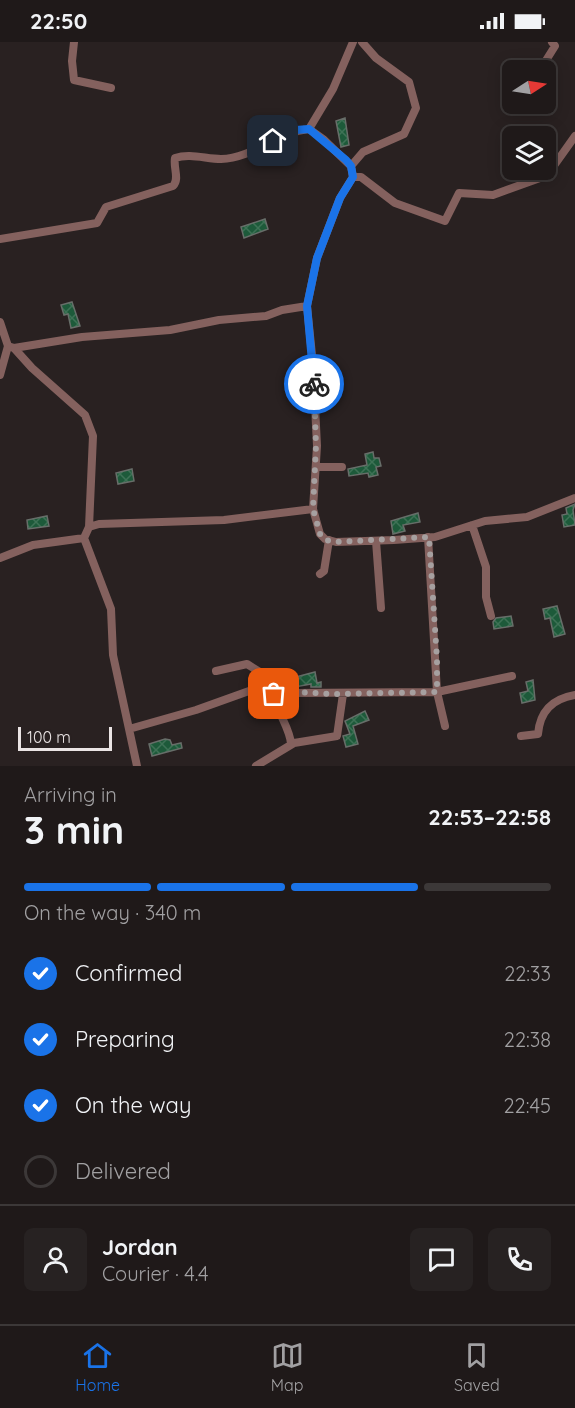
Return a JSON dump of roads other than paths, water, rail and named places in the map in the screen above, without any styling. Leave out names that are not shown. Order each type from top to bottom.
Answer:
[{"type":"street","points":[[74,42],[72,61],[75,80],[111,88]]},
{"type":"street","points":[[309,129],[333,89],[353,42]]},
{"type":"street","points":[[351,166],[363,152],[404,134],[416,108],[409,82],[376,58],[362,42]]},
{"type":"street","points":[[547,60],[555,46],[552,42]]},
{"type":"street","points":[[0,239],[97,223],[106,207],[173,186],[177,178],[173,165],[175,158],[236,157],[260,148],[285,134],[309,129],[324,139],[351,166],[353,177],[340,198],[317,258],[307,306],[313,365],[316,467],[313,509],[320,534],[329,540],[376,541],[429,537],[485,521],[527,518],[575,498]]},
{"type":"street","points":[[353,177],[361,177],[395,203],[445,221],[459,193],[494,195],[540,178],[553,167],[575,135]]},
{"type":"street","points":[[11,347],[82,337],[170,330],[219,320],[266,316],[282,309],[307,306]]},
{"type":"street","points":[[0,322],[11,347],[85,415],[93,436],[89,527],[84,538],[111,609],[113,655],[137,766]]},
{"type":"street","points":[[0,375],[11,347]]},
{"type":"street","points":[[316,467],[342,467]]},
{"type":"street","points":[[89,527],[99,524],[224,520],[313,509]]},
{"type":"street","points":[[472,525],[486,567],[486,597],[491,616]]},
{"type":"street","points":[[429,537],[437,692],[445,726]]},
{"type":"street","points":[[0,558],[33,545],[84,538]]},
{"type":"street","points":[[320,574],[324,571],[329,540]]},
{"type":"street","points":[[376,541],[381,608]]},
{"type":"street","points":[[216,671],[247,664],[262,674],[276,691],[275,701],[285,721],[291,744]]},
{"type":"street","points":[[129,729],[196,710],[260,687],[276,691],[343,694],[437,692],[512,676]]},
{"type":"street","points":[[256,766],[291,744],[337,736],[343,694]]},
{"type":"street","points":[[521,736],[537,734],[547,707],[554,701],[575,695]]}]
